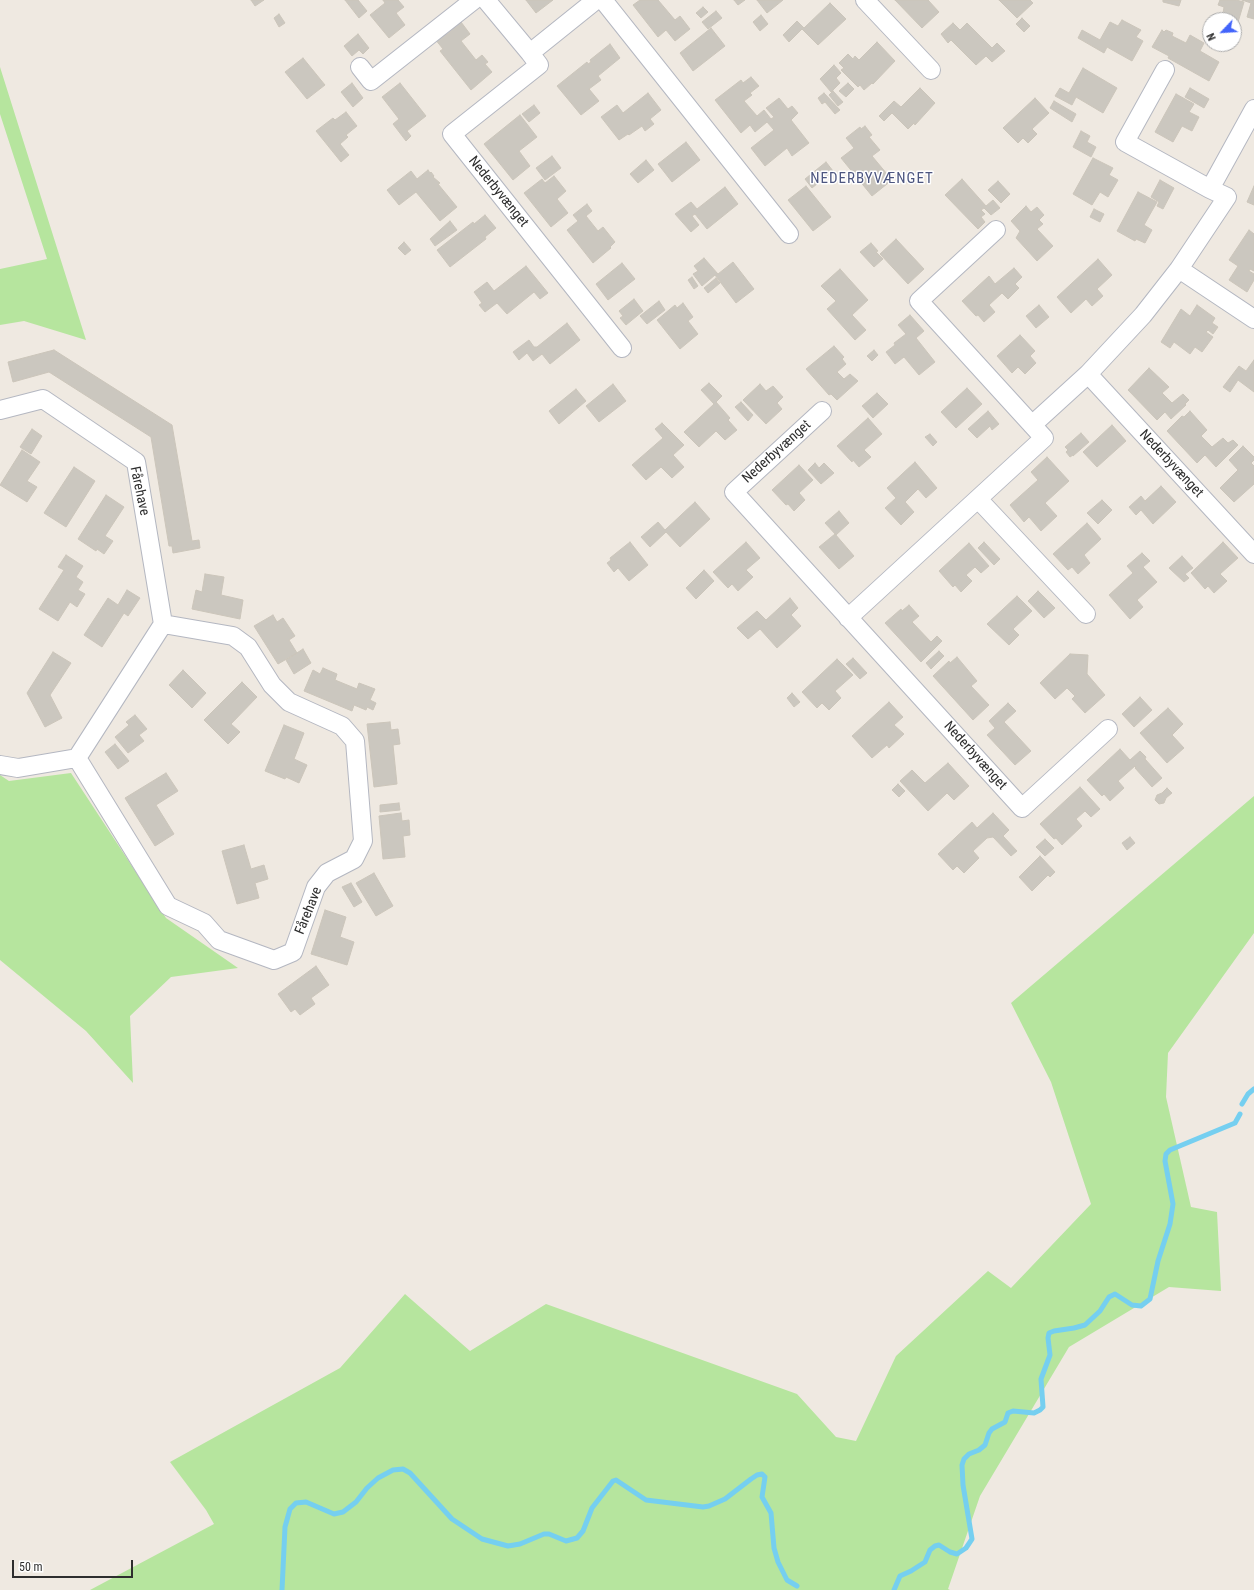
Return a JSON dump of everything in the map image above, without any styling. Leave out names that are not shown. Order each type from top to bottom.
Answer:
[{"type":"street","points":[[360,67],[371,81],[474,0]]},
{"type":"street","name":"Nederbyvænget","points":[[486,0],[539,65],[452,134],[622,348]]},
{"type":"street","points":[[530,53],[596,0]]},
{"type":"street","points":[[603,0],[789,234]]},
{"type":"street","points":[[865,0],[930,70]]},
{"type":"street","points":[[1032,426],[1088,374],[1143,315],[1179,269],[1227,197],[1125,142],[1165,70]]},
{"type":"street","points":[[1210,189],[1253,113]]},
{"type":"street","points":[[848,618],[1044,438],[919,301],[996,230]]},
{"type":"street","points":[[1179,269],[1254,319]]},
{"type":"street","name":"Nederbyvænget","points":[[1088,374],[1254,554]]},
{"type":"street","name":"Fårehave","points":[[0,410],[43,399],[136,462],[163,624],[233,636],[248,646],[272,685],[289,702],[342,726],[355,740],[363,841],[354,859],[327,873],[316,888],[293,952],[274,960],[219,940],[204,922],[168,906],[77,758]]},
{"type":"street","name":"Nederbyvænget","points":[[822,411],[734,492],[1022,808],[1108,729]]},
{"type":"street","points":[[978,498],[1086,614]]},
{"type":"street","points":[[0,765],[18,768],[77,758],[163,624]]},
{"type":"green space","points":[[0,67],[86,340],[24,321],[0,325],[0,269],[47,259],[0,114]]},
{"type":"green space","points":[[71,773],[166,918],[238,968],[171,977],[130,1016],[133,1083],[86,1031],[0,960],[0,775],[9,781]]},
{"type":"green space","points":[[1254,796],[1254,933],[1168,1053],[1166,1097],[1191,1207],[1217,1212],[1221,1291],[1169,1287],[1069,1347],[980,1496],[948,1589],[950,1590],[90,1590],[214,1524],[206,1510],[170,1462],[340,1368],[405,1294],[470,1351],[546,1304],[797,1394],[836,1437],[856,1441],[896,1356],[988,1271],[1011,1288],[1091,1204],[1051,1082],[1011,1003]]},
{"type":"building","points":[[251,0],[264,0],[255,6]]},
{"type":"building","points":[[345,0],[358,0],[367,11],[359,18]]},
{"type":"building","points":[[383,0],[398,0],[404,7],[396,13],[405,25],[389,38],[370,15],[385,3]]},
{"type":"building","points":[[526,0],[553,0],[536,13]]},
{"type":"building","points":[[640,0],[658,0],[675,20],[680,16],[690,29],[675,41],[666,30],[658,37],[633,5]]},
{"type":"building","points":[[734,0],[745,0],[738,5]]},
{"type":"building","points":[[757,0],[783,0],[767,13]]},
{"type":"building","points":[[895,0],[928,0],[939,12],[922,28]]},
{"type":"building","points":[[999,0],[1030,0],[1033,3],[1017,18]]},
{"type":"building","points":[[1163,0],[1181,0],[1179,6],[1163,2]]},
{"type":"building","points":[[1220,0],[1236,0],[1244,2],[1241,12],[1223,12],[1224,7],[1218,5]]},
{"type":"building","points":[[1242,0],[1254,0],[1254,19],[1247,17],[1251,3]]},
{"type":"building","points":[[830,3],[846,19],[818,45],[802,29],[789,42],[783,35],[797,21],[804,28]]},
{"type":"building","points":[[703,7],[708,12],[701,18],[696,13]]},
{"type":"building","points":[[716,11],[722,18],[708,29],[702,22]]},
{"type":"building","points":[[279,14],[285,23],[279,27],[274,18]]},
{"type":"building","points":[[761,15],[768,24],[760,31],[753,22]]},
{"type":"building","points":[[1022,18],[1030,26],[1024,32],[1016,24]]},
{"type":"building","points":[[1122,20],[1141,30],[1136,37],[1143,41],[1132,61],[1107,47],[1104,53],[1078,38],[1082,30],[1100,40],[1110,22],[1118,26]]},
{"type":"building","points":[[461,22],[470,34],[461,41],[476,60],[482,55],[488,62],[485,64],[492,72],[471,90],[440,51],[443,49],[435,39],[444,32],[446,35]]},
{"type":"building","points":[[953,23],[960,30],[967,23],[992,48],[997,43],[1005,51],[992,62],[986,56],[976,65],[951,40],[948,43],[941,34]]},
{"type":"building","points":[[711,28],[725,46],[693,71],[680,53]]},
{"type":"building","points":[[1162,30],[1164,32],[1166,30],[1173,33],[1172,36],[1186,43],[1190,35],[1202,42],[1200,51],[1219,62],[1209,81],[1168,58],[1169,56],[1152,47]]},
{"type":"building","points":[[358,34],[369,48],[363,54],[359,50],[352,56],[344,46]]},
{"type":"building","points":[[877,42],[895,61],[873,84],[872,83],[864,90],[860,85],[858,87],[841,70],[844,68],[839,63],[848,54],[853,59],[855,56],[859,60]]},
{"type":"building","points":[[610,44],[620,58],[598,76],[601,80],[589,89],[599,101],[581,115],[557,86],[587,62],[588,64],[591,62],[590,60]]},
{"type":"building","points":[[303,58],[325,85],[307,99],[285,72]]},
{"type":"building","points":[[834,65],[841,73],[836,78],[840,83],[831,92],[820,79]]},
{"type":"building","points":[[1083,68],[1117,88],[1103,113],[1076,97],[1072,105],[1055,96],[1060,88],[1069,93]]},
{"type":"building","points":[[751,77],[759,86],[750,93],[752,95],[744,101],[757,116],[764,110],[771,119],[774,117],[766,108],[779,98],[788,109],[792,106],[798,113],[791,120],[809,143],[792,156],[787,148],[765,166],[751,148],[774,130],[767,122],[755,132],[750,125],[741,133],[715,100],[741,80],[743,83]]},
{"type":"building","points":[[352,83],[363,98],[353,107],[341,92]]},
{"type":"building","points":[[400,83],[426,116],[407,131],[411,136],[406,141],[393,124],[399,119],[382,97]]},
{"type":"building","points":[[848,83],[854,89],[846,97],[839,91]]},
{"type":"building","points":[[920,88],[935,103],[915,125],[914,123],[908,129],[892,113],[884,121],[879,116],[894,101],[901,107]]},
{"type":"building","points":[[1190,88],[1209,99],[1204,108],[1185,97]]},
{"type":"building","points":[[833,91],[843,102],[838,106],[829,95]]},
{"type":"building","points":[[648,93],[661,110],[650,119],[654,124],[645,131],[642,126],[619,140],[601,117],[617,105],[623,113]]},
{"type":"building","points":[[824,93],[840,110],[835,114],[825,102],[822,104],[818,98]]},
{"type":"building","points":[[1176,94],[1194,104],[1189,112],[1199,117],[1192,131],[1182,126],[1173,142],[1155,132]]},
{"type":"building","points":[[1035,98],[1049,113],[1032,129],[1037,134],[1028,143],[1023,138],[1018,143],[1003,128]]},
{"type":"building","points":[[1054,101],[1076,114],[1072,122],[1050,108]]},
{"type":"building","points":[[534,105],[540,113],[529,122],[522,114]]},
{"type":"building","points":[[346,112],[357,126],[346,135],[348,137],[340,144],[349,155],[341,162],[316,131],[333,118],[335,120]]},
{"type":"building","points":[[520,115],[537,137],[519,151],[530,166],[513,180],[484,144]]},
{"type":"building","points":[[865,126],[872,135],[869,137],[880,150],[872,156],[892,180],[872,196],[841,158],[854,148],[846,138],[860,127],[861,129]]},
{"type":"building","points":[[1081,131],[1090,136],[1087,142],[1096,147],[1091,157],[1073,147]]},
{"type":"building","points":[[686,142],[700,160],[672,182],[658,164]]},
{"type":"building","points":[[552,156],[561,168],[545,180],[536,168]]},
{"type":"building","points":[[1093,158],[1113,168],[1109,175],[1118,180],[1108,197],[1100,192],[1092,205],[1073,194]]},
{"type":"building","points":[[646,160],[654,170],[638,183],[630,174]]},
{"type":"building","points":[[826,162],[833,171],[812,188],[805,179]]},
{"type":"building","points":[[428,170],[440,183],[438,184],[457,207],[440,221],[416,192],[399,205],[387,190],[411,171],[417,179]]},
{"type":"building","points":[[554,176],[566,191],[557,199],[568,213],[551,227],[524,193],[542,179],[545,183]]},
{"type":"building","points":[[962,179],[986,206],[993,200],[1000,208],[991,215],[984,208],[981,210],[985,214],[981,217],[985,222],[978,229],[945,195]]},
{"type":"building","points":[[1160,180],[1174,188],[1163,209],[1157,206],[1159,202],[1151,197]]},
{"type":"building","points":[[998,181],[1010,194],[1001,203],[988,190]]},
{"type":"building","points":[[806,186],[831,217],[813,231],[788,200]]},
{"type":"building","points":[[1254,186],[1254,205],[1247,202]]},
{"type":"building","points":[[725,187],[738,204],[707,229],[695,214],[692,216],[699,225],[691,232],[675,214],[691,202],[697,209]]},
{"type":"building","points":[[1138,192],[1157,202],[1144,225],[1152,230],[1145,243],[1136,239],[1135,241],[1117,231]]},
{"type":"building","points":[[587,204],[592,211],[586,216],[598,231],[603,227],[615,242],[610,247],[611,248],[593,263],[567,230],[578,221],[573,215]]},
{"type":"building","points":[[1026,206],[1031,212],[1037,207],[1044,215],[1039,220],[1043,224],[1037,229],[1053,246],[1037,261],[1016,238],[1020,231],[1011,221]]},
{"type":"building","points":[[1094,209],[1104,214],[1100,222],[1090,217]]},
{"type":"building","points":[[485,215],[496,228],[485,237],[486,239],[450,267],[437,250],[473,222],[474,224]]},
{"type":"building","points":[[450,221],[457,230],[435,246],[430,239]]},
{"type":"building","points":[[1249,230],[1254,234],[1254,271],[1250,269],[1249,271],[1254,274],[1254,280],[1247,292],[1229,280],[1238,266],[1229,260]]},
{"type":"building","points":[[896,239],[924,269],[908,284],[880,254]]},
{"type":"building","points":[[404,242],[411,250],[405,255],[398,248]]},
{"type":"building","points":[[871,243],[878,251],[876,252],[883,259],[874,267],[860,252]]},
{"type":"building","points":[[704,258],[718,274],[733,262],[754,289],[736,303],[715,275],[702,286],[693,274],[698,271],[694,266]]},
{"type":"building","points":[[1098,259],[1112,275],[1097,289],[1103,296],[1092,306],[1086,299],[1071,313],[1057,297]]},
{"type":"building","points":[[622,263],[635,279],[608,300],[596,284]]},
{"type":"building","points":[[526,266],[548,293],[540,299],[534,292],[507,314],[497,303],[485,312],[479,305],[482,303],[474,292],[487,282],[494,291]]},
{"type":"building","points":[[1014,268],[1022,277],[1015,284],[1019,288],[1008,299],[1002,293],[989,305],[995,312],[984,322],[962,301],[989,276],[995,284]]},
{"type":"building","points":[[840,269],[868,300],[852,315],[866,330],[855,340],[827,309],[836,301],[821,286]]},
{"type":"building","points":[[692,277],[698,286],[694,289],[688,280]]},
{"type":"building","points":[[716,278],[720,283],[708,293],[704,288]]},
{"type":"building","points":[[634,299],[643,311],[626,325],[620,318],[623,316],[619,311]]},
{"type":"building","points":[[659,301],[665,310],[647,324],[640,316]]},
{"type":"building","points":[[683,303],[693,317],[688,321],[698,334],[680,349],[657,320],[675,305],[677,308]]},
{"type":"building","points":[[1039,305],[1049,317],[1036,328],[1026,316]]},
{"type":"building","points":[[1197,305],[1215,318],[1212,323],[1218,327],[1213,334],[1208,330],[1206,332],[1213,337],[1202,352],[1195,347],[1190,354],[1174,342],[1170,348],[1161,342],[1181,309],[1190,316]]},
{"type":"building","points":[[910,315],[924,331],[916,338],[935,362],[919,375],[904,357],[895,364],[886,352],[895,345],[894,343],[906,334],[898,325]]},
{"type":"building","points":[[567,323],[580,340],[550,364],[542,354],[533,361],[527,353],[519,360],[513,352],[529,340],[534,347],[537,347]]},
{"type":"building","points":[[1020,335],[1035,351],[1030,356],[1036,363],[1025,374],[1018,367],[1012,373],[997,356]]},
{"type":"building","points":[[834,346],[844,357],[842,359],[846,364],[837,372],[844,379],[850,374],[858,381],[837,400],[831,394],[829,395],[806,369]]},
{"type":"building","points":[[54,350],[172,425],[192,541],[199,540],[200,548],[173,553],[172,546],[169,546],[151,437],[49,372],[13,382],[8,362]]},
{"type":"building","points":[[874,350],[878,355],[872,361],[867,356]]},
{"type":"building","points":[[1254,360],[1254,392],[1238,380],[1230,392],[1223,387],[1239,366],[1246,371]]},
{"type":"building","points":[[1149,368],[1169,387],[1162,393],[1172,403],[1183,394],[1189,400],[1185,404],[1186,405],[1171,419],[1165,412],[1157,420],[1128,390]]},
{"type":"building","points":[[709,383],[722,396],[716,402],[730,418],[728,420],[737,430],[725,440],[716,431],[699,447],[684,432],[714,404],[701,390]]},
{"type":"building","points":[[613,384],[626,401],[599,422],[586,406]]},
{"type":"building","points":[[760,384],[766,391],[773,386],[783,397],[777,403],[782,409],[766,424],[743,400]]},
{"type":"building","points":[[967,388],[982,404],[956,428],[941,412]]},
{"type":"building","points":[[576,389],[586,401],[559,424],[549,411]]},
{"type":"building","points":[[877,393],[888,404],[873,418],[862,406]]},
{"type":"building","points":[[741,402],[753,415],[748,421],[735,407]]},
{"type":"building","points":[[988,411],[999,424],[992,430],[990,426],[977,438],[968,429]]},
{"type":"building","points":[[1190,411],[1207,430],[1201,436],[1212,447],[1223,438],[1228,443],[1233,440],[1238,445],[1216,467],[1205,455],[1197,463],[1167,431],[1182,416],[1184,417]]},
{"type":"building","points":[[868,418],[882,434],[864,450],[871,457],[859,467],[853,460],[852,462],[837,446]]},
{"type":"building","points":[[662,423],[684,445],[673,455],[684,467],[672,478],[661,467],[646,480],[632,465],[663,438],[655,429]]},
{"type":"building","points":[[1112,425],[1126,441],[1097,467],[1083,452]]},
{"type":"building","points":[[32,429],[42,436],[31,454],[20,447]]},
{"type":"building","points":[[1081,433],[1089,442],[1070,457],[1066,452],[1068,450],[1065,447]]},
{"type":"building","points":[[930,434],[937,442],[933,446],[925,437]]},
{"type":"building","points":[[1243,446],[1254,457],[1254,460],[1251,463],[1254,466],[1254,484],[1234,502],[1220,488],[1238,470],[1229,460]]},
{"type":"building","points":[[22,450],[40,462],[27,481],[37,487],[27,502],[0,485]]},
{"type":"building","points":[[1047,457],[1069,481],[1045,503],[1057,516],[1041,531],[1029,517],[1024,522],[1010,505],[1038,480],[1031,472]]},
{"type":"building","points":[[915,462],[937,488],[926,498],[918,489],[905,502],[914,512],[901,525],[885,508],[896,498],[887,488]]},
{"type":"building","points":[[815,463],[819,468],[824,463],[834,473],[821,484],[808,470]]},
{"type":"building","points":[[799,465],[813,480],[799,493],[805,500],[794,511],[772,490]]},
{"type":"building","points":[[74,467],[95,481],[66,527],[44,513]]},
{"type":"building","points":[[1161,486],[1176,502],[1153,524],[1141,510],[1136,515],[1129,507],[1141,496],[1145,501]]},
{"type":"building","points":[[106,495],[124,507],[105,536],[113,541],[104,554],[97,549],[96,551],[78,539]]},
{"type":"building","points":[[1102,500],[1112,510],[1098,524],[1087,513]]},
{"type":"building","points":[[695,502],[710,519],[680,547],[666,532],[650,547],[641,537],[658,522],[665,530]]},
{"type":"building","points":[[839,511],[849,523],[836,535],[825,523]]},
{"type":"building","points":[[1087,523],[1101,539],[1084,555],[1090,563],[1078,574],[1072,567],[1068,570],[1053,554]]},
{"type":"building","points":[[835,534],[854,556],[839,569],[819,547]]},
{"type":"building","points":[[630,542],[648,565],[629,581],[618,568],[614,572],[607,563],[611,560],[610,558]]},
{"type":"building","points":[[746,542],[760,558],[746,570],[753,577],[738,591],[732,584],[728,588],[713,572]]},
{"type":"building","points":[[984,542],[1000,559],[994,565],[978,548]]},
{"type":"building","points":[[1223,542],[1238,558],[1220,574],[1227,581],[1214,593],[1208,586],[1205,589],[1191,573]]},
{"type":"building","points":[[969,543],[989,566],[981,573],[975,567],[966,575],[972,581],[961,592],[955,585],[953,587],[939,571]]},
{"type":"building","points":[[1142,553],[1150,561],[1143,567],[1157,582],[1137,600],[1143,607],[1130,619],[1109,595],[1133,573],[1127,566]]},
{"type":"building","points":[[66,555],[83,566],[76,577],[83,582],[78,590],[85,594],[77,607],[70,602],[58,621],[39,609],[64,570],[58,567]]},
{"type":"building","points":[[1182,556],[1193,568],[1185,574],[1189,578],[1184,582],[1169,568]]},
{"type":"building","points":[[704,570],[714,581],[696,599],[686,588]]},
{"type":"building","points":[[205,574],[224,577],[221,595],[243,600],[240,619],[192,609],[196,590],[202,592]]},
{"type":"building","points":[[127,590],[140,598],[128,616],[124,613],[102,647],[84,635],[108,598],[118,605]]},
{"type":"building","points":[[1038,591],[1055,608],[1044,618],[1028,601]]},
{"type":"building","points":[[1017,596],[1032,611],[1013,629],[1019,635],[1009,645],[987,624]]},
{"type":"building","points":[[790,598],[798,608],[791,615],[801,626],[777,648],[760,629],[748,639],[737,628],[757,611],[766,620]]},
{"type":"building","points":[[909,605],[919,616],[912,622],[931,642],[937,636],[942,641],[921,662],[885,623],[901,609],[902,611]]},
{"type":"building","points":[[273,615],[277,622],[283,618],[295,636],[289,640],[297,653],[278,664],[254,626]]},
{"type":"building","points":[[303,649],[311,663],[294,674],[286,660]]},
{"type":"building","points":[[939,651],[944,656],[931,669],[926,663]]},
{"type":"building","points":[[53,652],[71,663],[50,695],[62,718],[45,727],[27,693]]},
{"type":"building","points":[[1070,654],[1088,655],[1087,674],[1105,695],[1085,713],[1072,699],[1075,696],[1067,688],[1055,699],[1040,683]]},
{"type":"building","points":[[957,657],[977,681],[971,686],[989,705],[973,720],[933,676],[949,661],[950,663]]},
{"type":"building","points":[[853,658],[867,673],[860,679],[846,664]]},
{"type":"building","points":[[837,659],[853,675],[835,691],[841,698],[829,710],[822,703],[817,708],[802,692]]},
{"type":"building","points":[[323,668],[337,674],[335,680],[357,689],[359,683],[375,689],[370,700],[376,703],[373,710],[367,707],[366,710],[354,705],[352,711],[304,691],[313,670],[320,674]]},
{"type":"building","points":[[183,670],[206,693],[192,708],[169,685]]},
{"type":"building","points":[[242,682],[257,697],[231,724],[240,732],[228,744],[204,720]]},
{"type":"building","points":[[792,693],[800,702],[794,707],[787,698]]},
{"type":"building","points":[[1140,697],[1152,710],[1134,727],[1122,714]]},
{"type":"building","points":[[889,702],[903,717],[894,725],[904,734],[889,748],[887,745],[872,758],[852,736]]},
{"type":"building","points":[[1008,703],[1016,711],[1004,722],[1031,751],[1015,765],[987,735],[995,728],[989,721]]},
{"type":"building","points":[[1168,708],[1183,724],[1172,735],[1184,748],[1167,763],[1140,733]]},
{"type":"building","points":[[135,715],[147,729],[139,735],[144,741],[128,753],[115,737],[129,725],[126,722]]},
{"type":"building","points":[[390,722],[391,730],[398,729],[400,744],[393,745],[397,784],[374,787],[367,724]]},
{"type":"building","points":[[284,725],[304,733],[294,759],[307,765],[299,783],[286,777],[285,779],[265,771]]},
{"type":"building","points":[[115,744],[129,761],[118,769],[105,752]]},
{"type":"building","points":[[1120,749],[1130,760],[1140,751],[1162,778],[1152,787],[1135,768],[1135,766],[1118,781],[1124,788],[1110,801],[1104,794],[1102,796],[1087,780]]},
{"type":"building","points":[[948,763],[969,786],[954,800],[947,793],[928,811],[900,781],[912,770],[925,783]]},
{"type":"building","points":[[166,773],[178,791],[156,805],[174,834],[155,846],[125,798]]},
{"type":"building","points":[[898,784],[905,791],[899,797],[892,790]]},
{"type":"building","points":[[1080,787],[1100,809],[1091,817],[1085,811],[1076,819],[1082,826],[1062,845],[1040,824]]},
{"type":"building","points":[[1167,788],[1172,793],[1166,798],[1164,803],[1159,804],[1155,800],[1157,795],[1162,793]]},
{"type":"building","points":[[399,803],[400,810],[380,812],[380,805]]},
{"type":"building","points":[[401,813],[402,821],[409,820],[410,835],[403,836],[405,857],[383,859],[379,816]]},
{"type":"building","points":[[993,813],[1009,830],[1003,836],[1017,851],[1011,856],[993,837],[987,838],[973,851],[979,858],[964,873],[957,866],[953,870],[938,854],[972,822],[977,828]]},
{"type":"building","points":[[1130,837],[1135,843],[1127,850],[1122,843]]},
{"type":"building","points":[[1045,839],[1054,848],[1045,856],[1036,847]]},
{"type":"building","points":[[244,845],[251,869],[264,865],[268,879],[255,883],[259,898],[237,904],[222,851]]},
{"type":"building","points":[[1040,856],[1055,872],[1050,877],[1048,875],[1032,891],[1019,877]]},
{"type":"building","points":[[374,873],[393,906],[376,916],[356,883]]},
{"type":"building","points":[[351,883],[362,902],[354,907],[342,887]]},
{"type":"building","points":[[325,910],[346,917],[340,937],[354,942],[347,965],[311,954]]},
{"type":"building","points":[[316,966],[329,985],[311,998],[315,1004],[300,1015],[295,1009],[291,1012],[278,994]]},
{"type":"waterway","points":[[1242,1104],[1248,1094],[1254,1089]]},
{"type":"waterway","points":[[894,1590],[900,1576],[925,1562],[930,1550],[935,1546],[939,1545],[950,1552],[957,1554],[966,1548],[972,1539],[963,1485],[962,1465],[964,1459],[969,1454],[979,1450],[985,1445],[989,1433],[992,1429],[1005,1422],[1008,1413],[1013,1411],[1034,1413],[1043,1407],[1041,1379],[1050,1355],[1048,1338],[1049,1333],[1085,1325],[1100,1311],[1109,1297],[1115,1294],[1132,1305],[1141,1306],[1150,1299],[1158,1261],[1170,1224],[1173,1204],[1165,1161],[1166,1154],[1170,1150],[1235,1123],[1240,1114]]},
{"type":"waterway","points":[[282,1590],[285,1527],[290,1509],[296,1503],[306,1502],[334,1514],[343,1512],[356,1502],[367,1488],[378,1478],[393,1470],[403,1469],[410,1473],[452,1519],[482,1539],[508,1546],[520,1544],[544,1534],[549,1534],[566,1541],[577,1538],[583,1531],[592,1508],[613,1481],[616,1480],[646,1500],[703,1507],[725,1499],[751,1479],[762,1474],[765,1477],[762,1497],[771,1513],[774,1548],[778,1562],[787,1580],[797,1586]]},
{"type":"district","name":"NEDERBYVÆNGET","points":[[872,179]]}]
